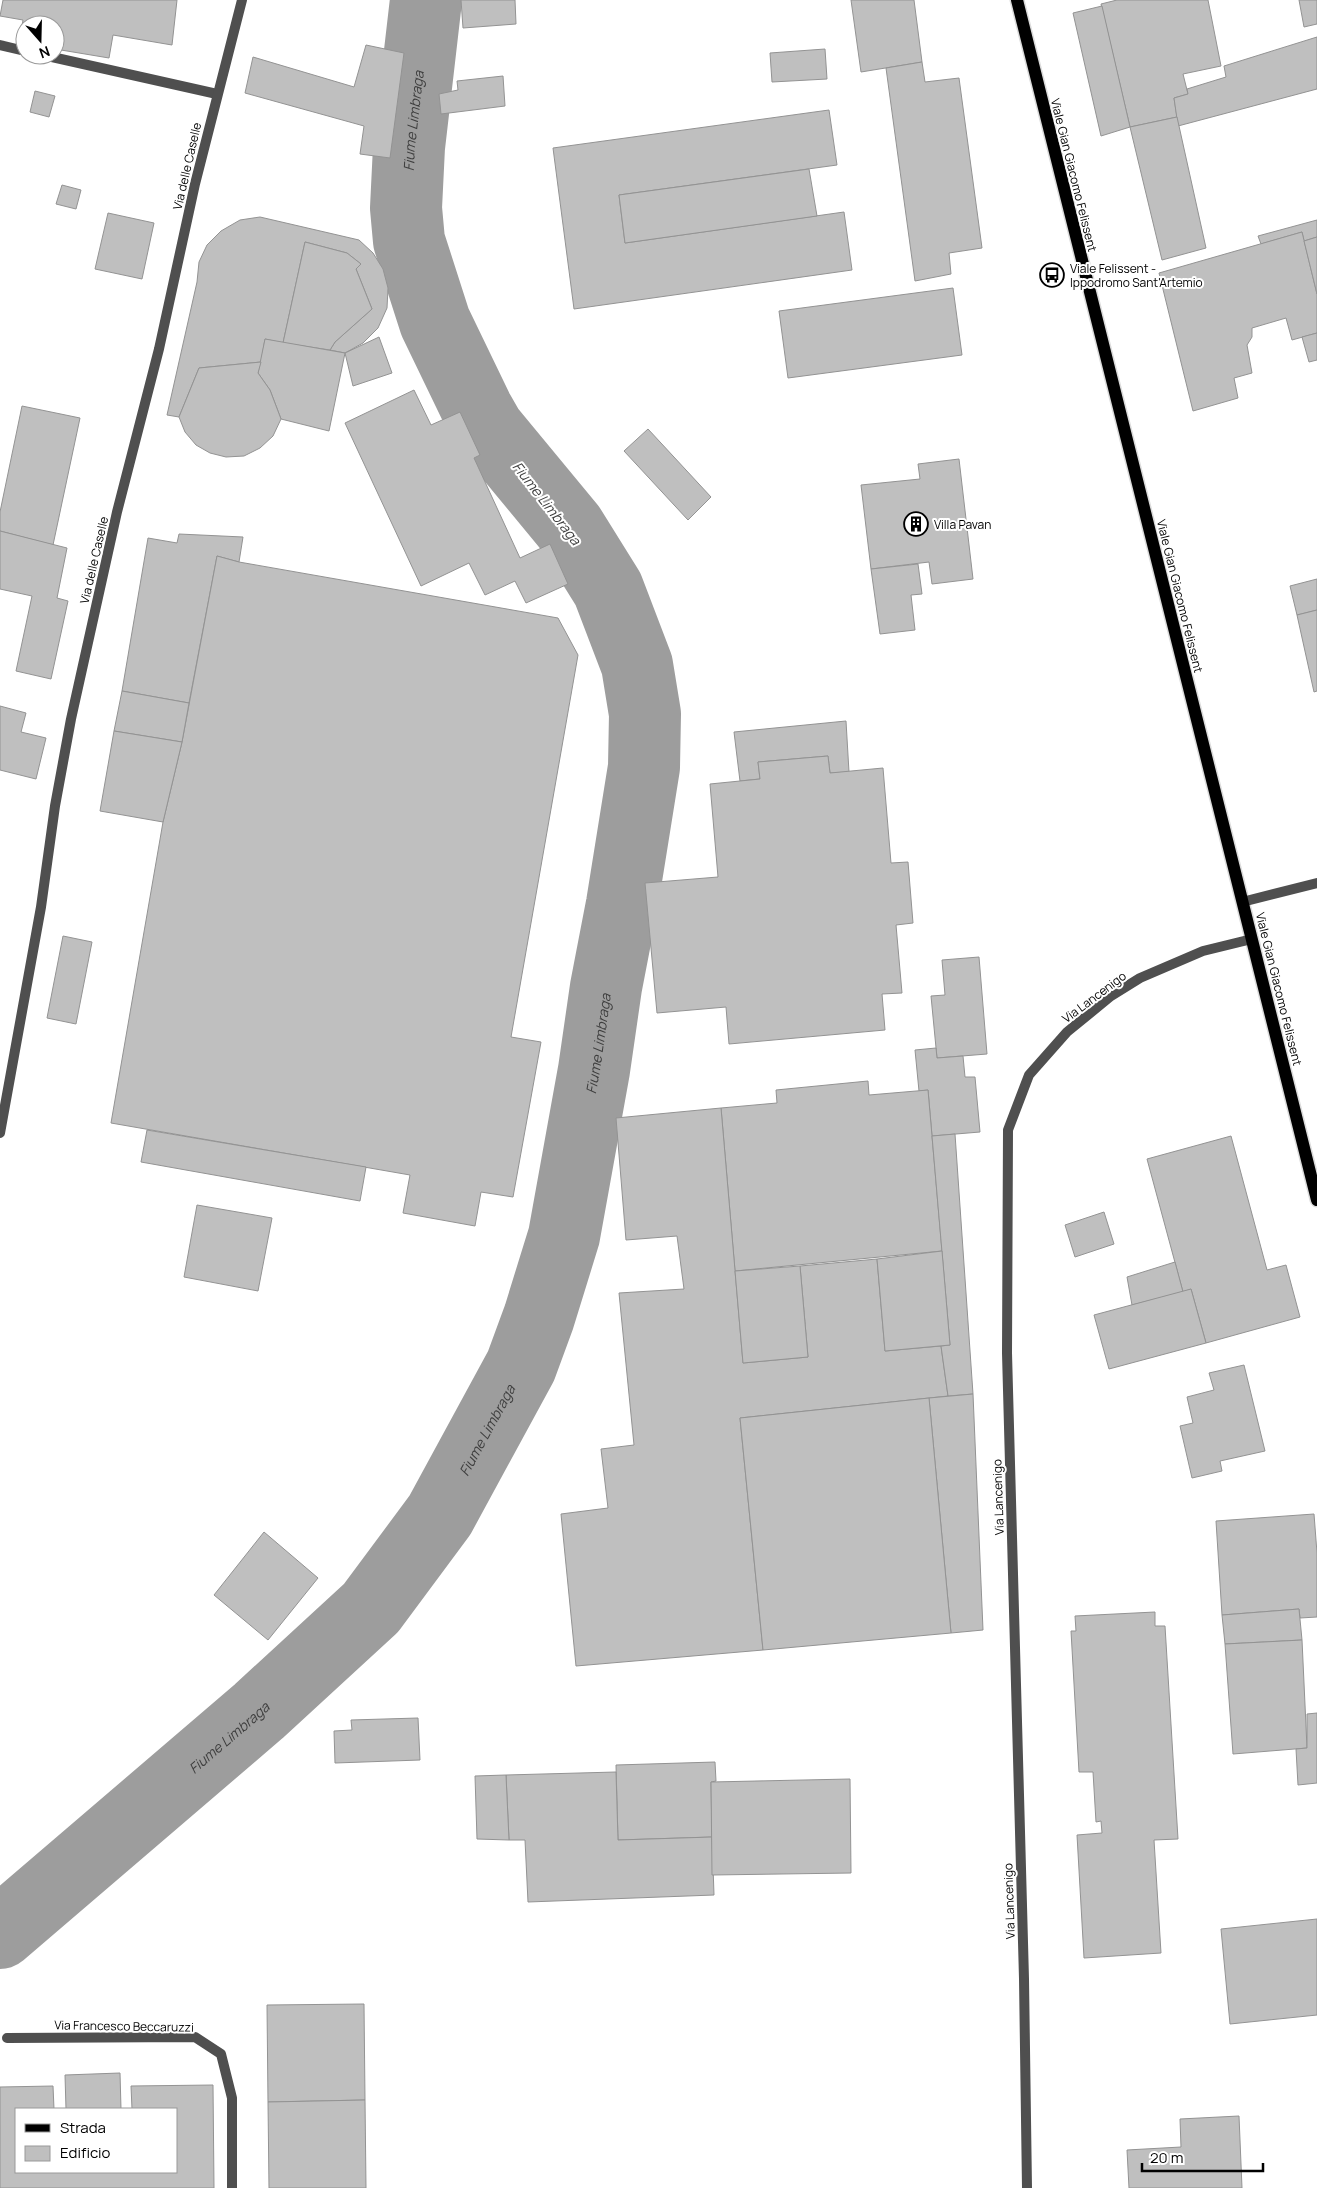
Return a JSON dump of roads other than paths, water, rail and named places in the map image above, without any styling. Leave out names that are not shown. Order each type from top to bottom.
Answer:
[{"type":"main road","name":"Viale Gian Giacomo Felissent","points":[[1017,0],[1317,1200]]},
{"type":"street","name":"Via delle Caselle","points":[[0,1133],[41,907],[55,806],[72,719],[117,512],[159,349],[217,94],[242,0]]},
{"type":"street","points":[[0,46],[15,49]]},
{"type":"street","points":[[65,60],[217,94]]},
{"type":"street","points":[[1242,902],[1317,883]]},
{"type":"street","name":"Via Lancenigo","points":[[1027,2188],[1024,1979],[1007,1354],[1008,1130],[1030,1075],[1067,1032],[1111,996],[1140,978],[1203,952],[1252,939]]},
{"type":"street","name":"Via Francesco Beccaruzzi","points":[[7,2038],[195,2037],[221,2054],[232,2098],[232,2188]]},
{"type":"waterway","name":"Fiume Limbraga","points":[[0,1933],[259,1711],[371,1608],[440,1515],[521,1366],[539,1317],[564,1236],[594,1070],[606,987],[622,904],[644,767],[645,714],[637,665],[608,589],[570,528],[489,430],[435,322],[409,241],[406,208],[409,147],[426,0]]},
{"type":"place","name":"Viale Felissent - Ippodromo Sant'Artemio","points":[[1052,275]]},
{"type":"place","name":"Villa Pavan","points":[[916,524]]}]
